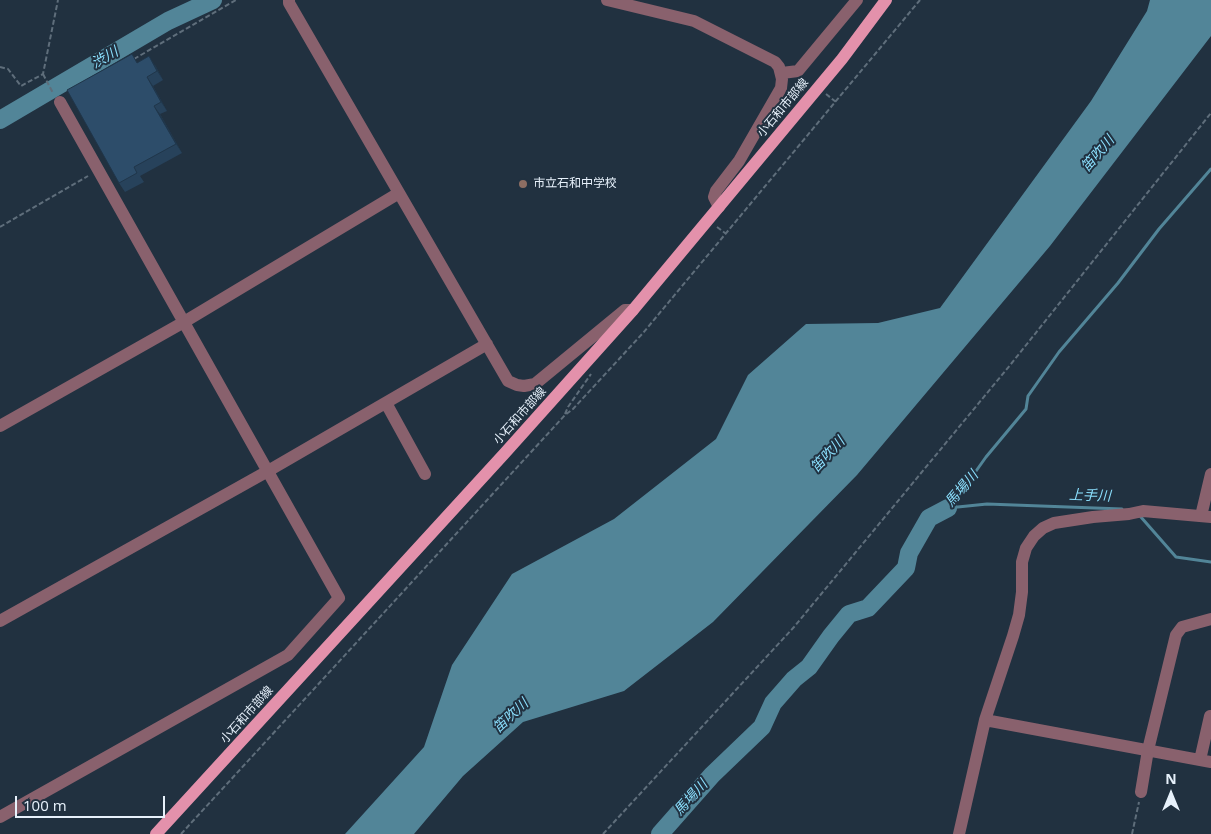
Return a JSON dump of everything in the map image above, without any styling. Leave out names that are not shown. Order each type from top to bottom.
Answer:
[{"type":"main road","name":"小石和市部線","points":[[156,834],[504,454],[633,310],[842,58],[886,0]]},
{"type":"street","points":[[289,0],[508,381],[524,386],[535,384],[625,310],[633,310]]},
{"type":"street","points":[[607,0],[694,21],[775,62],[782,73],[781,88],[739,161],[716,191],[714,197],[719,206]]},
{"type":"street","points":[[782,73],[798,71],[857,0]]},
{"type":"street","points":[[0,817],[288,655],[339,598],[57,98]]},
{"type":"street","points":[[0,426],[184,322],[400,193]]},
{"type":"street","points":[[0,621],[268,471],[487,344]]},
{"type":"street","points":[[386,403],[425,474]]},
{"type":"street","points":[[960,834],[985,720],[1011,645],[1019,615],[1022,592],[1022,562],[1026,548],[1043,528],[1054,523],[1093,516],[1129,514],[1143,510],[1206,516],[1211,474]]},
{"type":"street","points":[[1141,792],[1148,750],[1176,635],[1182,627],[1211,619]]},
{"type":"street","points":[[985,720],[1205,761],[1210,716]]},
{"type":"path","points":[[57,98],[43,74],[58,0]]},
{"type":"path","points":[[127,63],[236,0]]},
{"type":"path","points":[[181,834],[565,415],[573,410],[607,374],[920,0]]},
{"type":"path","points":[[0,67],[8,69],[21,86],[43,74]]},
{"type":"path","points":[[825,93],[836,102]]},
{"type":"path","points":[[603,834],[794,627],[1011,364],[1211,113]]},
{"type":"path","points":[[0,227],[99,170]]},
{"type":"path","points":[[713,224],[725,233]]},
{"type":"path","points":[[1132,834],[1141,792]]},
{"type":"water","name":"笛吹川","points":[[1150,0],[1211,0],[1211,36],[1050,246],[857,475],[713,622],[624,691],[523,722],[463,776],[414,834],[345,834],[424,747],[452,665],[512,574],[614,519],[716,439],[748,375],[806,324],[878,323],[940,308],[1091,101],[1147,11]]},
{"type":"building","points":[[132,54],[137,63],[149,56],[157,71],[147,77],[161,102],[154,106],[176,144],[134,167],[137,173],[119,183],[67,90]]},
{"type":"waterway","name":"渋川","points":[[0,120],[168,21],[213,0]]},
{"type":"waterway","name":"馬場川","points":[[948,508],[986,457],[1026,409],[1028,396],[1059,352],[1118,283],[1159,229],[1211,169]]},
{"type":"waterway","name":"上手川","points":[[948,508],[987,504],[1122,509]]},
{"type":"waterway","name":"馬場川","points":[[660,834],[712,775],[762,727],[773,703],[794,679],[809,667],[849,614],[868,608],[906,568],[909,553],[929,518],[948,508]]},
{"type":"waterway","name":"上手川","points":[[1140,516],[1176,557],[1211,562]]},
{"type":"place","name":"市立石和中学校","points":[[523,184]]}]
